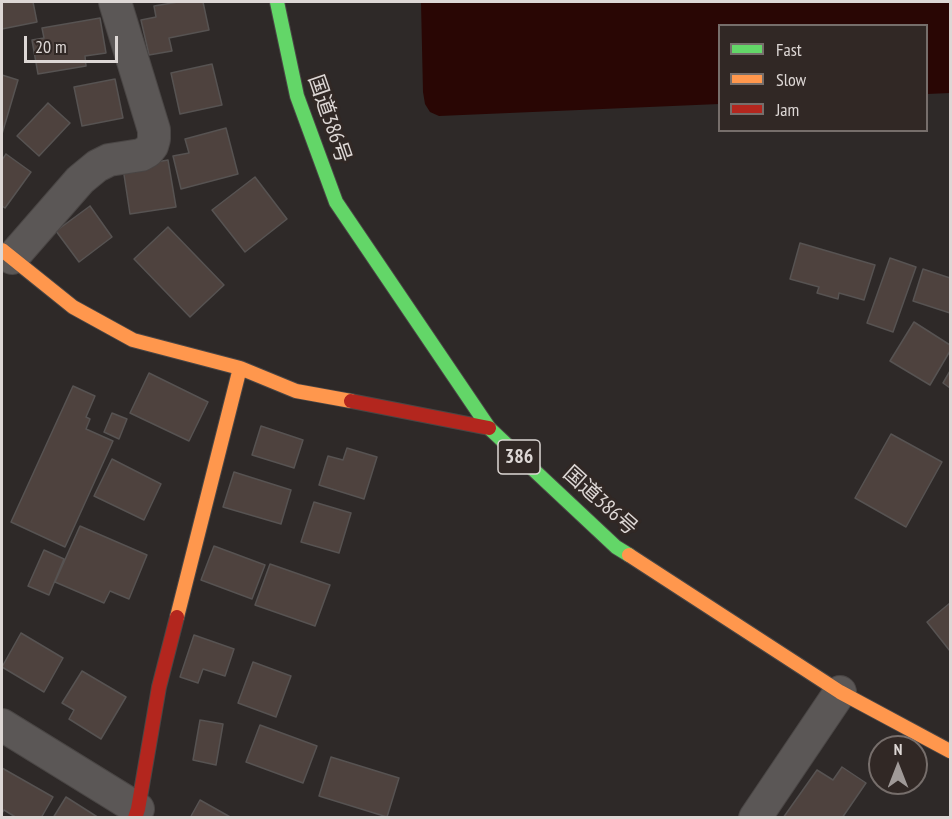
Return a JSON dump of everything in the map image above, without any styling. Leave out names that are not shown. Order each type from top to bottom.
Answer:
[{"type":"main road","name":"国道386号","points":[[277,2],[297,96],[336,202],[489,428],[616,547],[840,692],[951,751]]},
{"type":"main road","points":[[7,254],[73,307],[133,340],[240,368],[296,390],[489,428]]},
{"type":"main road","points":[[136,813],[159,687],[240,368]]},
{"type":"street","points":[[7,254],[80,180],[97,166],[109,160],[141,155],[148,152],[152,146],[154,130],[115,2]]},
{"type":"street","points":[[755,818],[840,692]]},
{"type":"street","points":[[2,725],[136,813]]},
{"type":"shaded area","points":[[421,2],[950,2],[950,93],[928,94],[928,24],[718,24],[718,104],[439,116],[430,112],[425,104]]},
{"type":"building","points":[[2,2],[33,2],[37,22],[2,29]]},
{"type":"building","points":[[178,2],[203,2],[209,30],[169,38],[172,51],[149,55],[141,20],[156,17],[154,6]]},
{"type":"building","points":[[100,18],[106,53],[85,56],[86,66],[38,74],[32,40],[44,38],[42,28]]},
{"type":"building","points":[[212,64],[222,105],[180,114],[171,73]]},
{"type":"building","points":[[2,75],[18,80],[2,134]]},
{"type":"building","points":[[115,79],[123,118],[82,126],[74,87]]},
{"type":"building","points":[[48,103],[70,123],[39,156],[17,136]]},
{"type":"building","points":[[226,128],[238,174],[181,189],[173,156],[189,153],[185,139]]},
{"type":"building","points":[[6,154],[31,172],[5,208],[2,206],[2,160]]},
{"type":"building","points":[[168,160],[176,207],[130,214],[123,168]]},
{"type":"building","points":[[255,177],[287,219],[245,252],[212,210]]},
{"type":"building","points":[[90,206],[112,237],[79,262],[56,231]]},
{"type":"building","points":[[168,227],[224,285],[190,317],[134,259]]},
{"type":"building","points":[[800,243],[875,265],[864,300],[839,293],[838,299],[817,293],[819,287],[790,279]]},
{"type":"building","points":[[890,258],[916,267],[893,332],[867,323]]},
{"type":"building","points":[[923,269],[950,278],[950,313],[913,301]]},
{"type":"building","points":[[914,322],[950,345],[950,351],[930,385],[890,361]]},
{"type":"building","points":[[950,371],[950,388],[943,383]]},
{"type":"building","points":[[149,373],[208,402],[189,441],[130,413]]},
{"type":"building","points":[[73,386],[95,396],[86,417],[90,419],[86,429],[113,441],[65,547],[11,522]]},
{"type":"building","points":[[112,413],[127,419],[119,439],[104,432]]},
{"type":"building","points":[[261,426],[303,440],[294,468],[252,455]]},
{"type":"building","points":[[891,434],[942,462],[906,527],[855,498]]},
{"type":"building","points":[[347,448],[377,457],[364,499],[319,485],[328,456],[343,460]]},
{"type":"building","points":[[112,459],[161,484],[144,520],[94,496]]},
{"type":"building","points":[[234,472],[291,490],[281,524],[223,507]]},
{"type":"building","points":[[314,502],[351,513],[339,553],[301,542]]},
{"type":"building","points":[[80,526],[147,555],[129,599],[110,591],[104,603],[55,582]]},
{"type":"building","points":[[214,546],[265,565],[252,599],[201,580]]},
{"type":"building","points":[[44,550],[64,559],[49,595],[28,586]]},
{"type":"building","points":[[270,564],[330,585],[315,626],[255,605]]},
{"type":"building","points":[[950,603],[950,651],[927,622]]},
{"type":"building","points":[[21,633],[63,658],[44,692],[2,667]]},
{"type":"building","points":[[194,635],[234,649],[225,676],[203,669],[198,683],[180,677]]},
{"type":"building","points":[[253,662],[291,676],[276,717],[238,703]]},
{"type":"building","points":[[82,671],[126,697],[101,739],[69,719],[74,710],[62,703]]},
{"type":"building","points":[[200,720],[223,724],[216,765],[193,760]]},
{"type":"building","points":[[260,725],[317,746],[303,783],[246,762]]},
{"type":"building","points":[[331,757],[399,778],[387,817],[319,796]]},
{"type":"building","points":[[842,767],[866,783],[842,818],[783,818],[817,770],[833,780]]},
{"type":"building","points":[[2,768],[53,797],[41,818],[17,818],[4,810],[2,813]]},
{"type":"building","points":[[66,797],[99,818],[53,818]]},
{"type":"building","points":[[200,800],[232,818],[190,818]]},
{"type":"traffic: fast","points":[[277,2],[297,96],[336,202],[489,428],[616,547],[629,555]]},
{"type":"traffic: slow","points":[[2,250],[73,307],[133,340],[240,368],[296,391],[351,401]]},
{"type":"traffic: slow","points":[[177,617],[240,368]]},
{"type":"traffic: slow","points":[[629,555],[840,692],[950,751]]},
{"type":"traffic: jam","points":[[351,401],[489,428]]},
{"type":"traffic: jam","points":[[135,818],[159,687],[177,617]]}]
